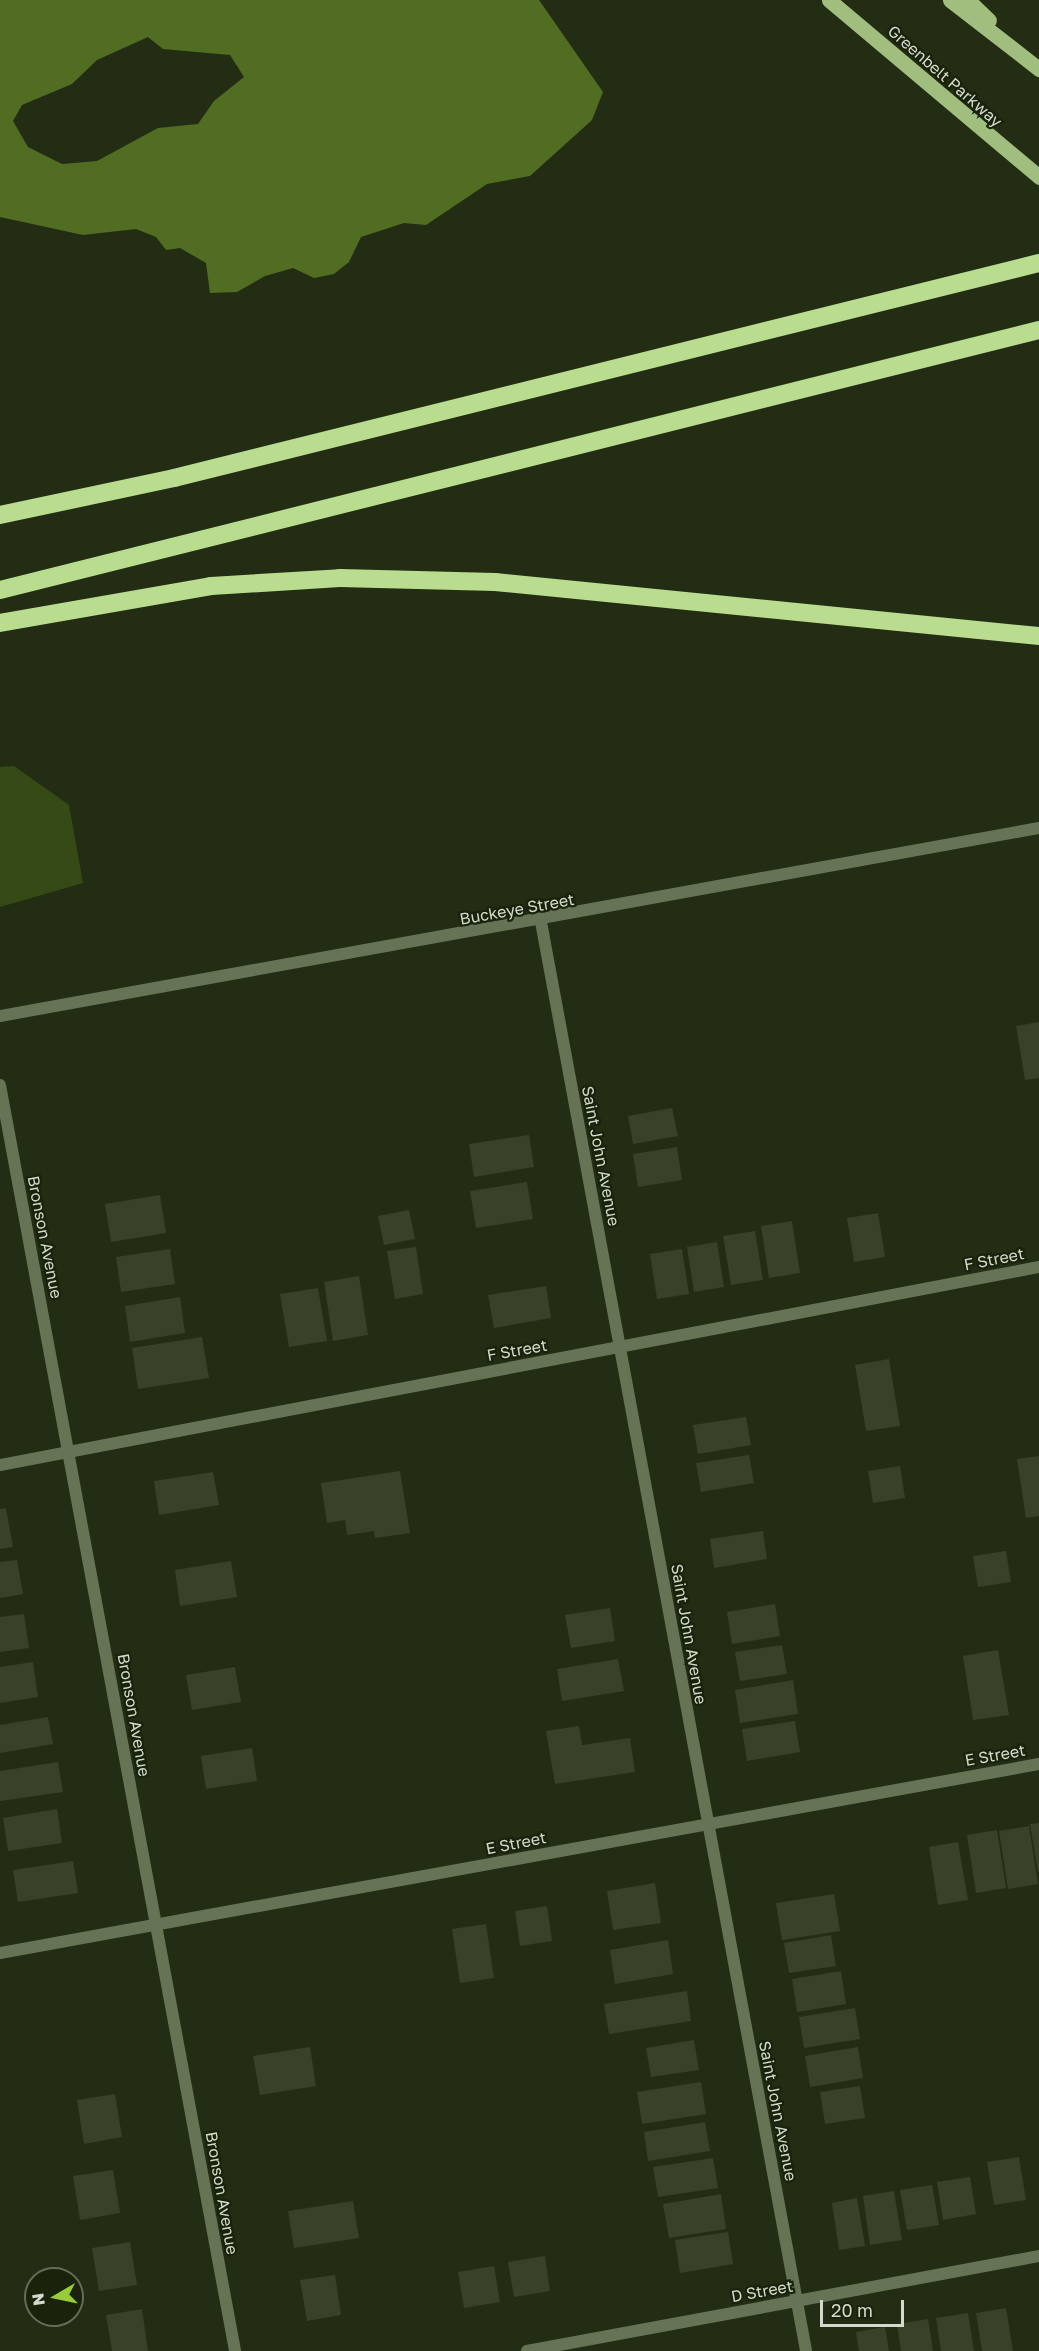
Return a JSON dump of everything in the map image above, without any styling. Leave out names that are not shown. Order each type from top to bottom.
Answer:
[{"type":"highway","points":[[960,284],[1039,253]]},
{"type":"highway","points":[[0,515],[174,478],[1039,263]]},
{"type":"highway","points":[[0,590],[1039,330]]},
{"type":"highway","points":[[0,624],[211,586],[340,578],[495,582],[1039,636]]},
{"type":"main road","name":"Greenbelt Parkway","points":[[829,0],[1039,177]]},
{"type":"main road","points":[[950,0],[1039,68]]},
{"type":"main road","points":[[968,0],[1039,68]]},
{"type":"street","name":"Buckeye Street","points":[[0,1016],[541,922],[1039,828]]},
{"type":"street","name":"Saint John Avenue","points":[[541,922],[806,2351]]},
{"type":"street","name":"Bronson Avenue","points":[[0,1085],[235,2351]]},
{"type":"street","name":"F Street","points":[[0,1465],[620,1349],[1039,1267]]},
{"type":"street","name":"E Street","points":[[0,1953],[157,1928],[708,1823],[1039,1764]]},
{"type":"street","name":"D Street","points":[[527,2351],[1039,2256]]},
{"type":"shaded area","points":[[0,0],[539,0],[603,92],[592,120],[530,176],[487,184],[426,225],[404,223],[361,237],[349,262],[334,274],[314,278],[293,268],[265,276],[237,292],[210,293],[206,263],[180,248],[166,250],[156,237],[136,229],[83,235],[0,217]],"holes":[[[148,37],[163,49],[230,55],[244,77],[214,101],[198,124],[158,128],[97,161],[62,164],[28,147],[13,121],[22,105],[72,84],[97,60]]]},
{"type":"shaded area","points":[[14,766],[69,805],[83,883],[0,907],[0,767]]},
{"type":"building","points":[[1039,1022],[1039,1078],[1025,1080],[1016,1026]]},
{"type":"building","points":[[672,1108],[678,1136],[633,1144],[628,1116]]},
{"type":"building","points":[[529,1135],[534,1167],[474,1177],[469,1144]]},
{"type":"building","points":[[677,1147],[682,1180],[638,1187],[633,1154]]},
{"type":"building","points":[[527,1182],[533,1219],[476,1228],[470,1191]]},
{"type":"building","points":[[160,1195],[166,1233],[111,1242],[105,1204]]},
{"type":"building","points":[[409,1210],[415,1239],[384,1245],[378,1216]]},
{"type":"building","points":[[878,1213],[885,1257],[854,1262],[847,1218]]},
{"type":"building","points":[[792,1221],[800,1273],[769,1278],[761,1226]]},
{"type":"building","points":[[755,1231],[763,1280],[731,1285],[723,1236]]},
{"type":"building","points":[[717,1242],[724,1287],[694,1292],[687,1247]]},
{"type":"building","points":[[416,1247],[423,1294],[395,1299],[387,1251]]},
{"type":"building","points":[[170,1249],[175,1284],[121,1292],[116,1257]]},
{"type":"building","points":[[682,1249],[689,1294],[657,1299],[650,1254]]},
{"type":"building","points":[[359,1276],[368,1335],[333,1341],[324,1282]]},
{"type":"building","points":[[546,1286],[551,1318],[494,1328],[488,1295]]},
{"type":"building","points":[[318,1288],[327,1341],[289,1347],[280,1294]]},
{"type":"building","points":[[180,1297],[185,1333],[130,1342],[125,1306]]},
{"type":"building","points":[[202,1337],[209,1378],[138,1389],[132,1348]]},
{"type":"building","points":[[889,1359],[900,1426],[866,1431],[855,1365]]},
{"type":"building","points":[[746,1417],[751,1445],[698,1454],[693,1425]]},
{"type":"building","points":[[749,1455],[754,1483],[701,1492],[696,1463]]},
{"type":"building","points":[[1039,1456],[1039,1516],[1026,1518],[1017,1459]]},
{"type":"building","points":[[900,1466],[905,1498],[873,1503],[868,1471]]},
{"type":"building","points":[[400,1471],[410,1533],[375,1538],[374,1531],[347,1535],[345,1520],[327,1523],[321,1483]]},
{"type":"building","points":[[213,1472],[219,1505],[159,1515],[154,1481]]},
{"type":"building","points":[[6,1508],[13,1547],[0,1549],[0,1509]]},
{"type":"building","points":[[763,1531],[767,1559],[714,1568],[710,1539]]},
{"type":"building","points":[[1006,1551],[1011,1582],[978,1587],[973,1556]]},
{"type":"building","points":[[17,1560],[23,1594],[0,1598],[0,1562]]},
{"type":"building","points":[[231,1561],[237,1597],[180,1606],[175,1570]]},
{"type":"building","points":[[775,1604],[780,1636],[732,1644],[727,1612]]},
{"type":"building","points":[[610,1608],[615,1641],[571,1648],[565,1615]]},
{"type":"building","points":[[24,1614],[29,1648],[0,1652],[0,1617]]},
{"type":"building","points":[[782,1645],[787,1674],[740,1681],[735,1652]]},
{"type":"building","points":[[998,1650],[1009,1715],[973,1720],[963,1656]]},
{"type":"building","points":[[618,1659],[624,1691],[562,1701],[557,1669]]},
{"type":"building","points":[[33,1662],[38,1697],[0,1703],[0,1667]]},
{"type":"building","points":[[235,1667],[241,1702],[192,1710],[186,1675]]},
{"type":"building","points":[[793,1680],[798,1714],[740,1723],[735,1690]]},
{"type":"building","points":[[48,1717],[53,1744],[0,1753],[0,1725]]},
{"type":"building","points":[[795,1721],[800,1752],[747,1761],[742,1729]]},
{"type":"building","points":[[579,1726],[582,1745],[630,1738],[635,1772],[555,1784],[546,1731]]},
{"type":"building","points":[[252,1748],[257,1781],[206,1789],[201,1756]]},
{"type":"building","points":[[58,1762],[63,1792],[0,1801],[0,1771]]},
{"type":"building","points":[[57,1809],[62,1843],[8,1851],[3,1818]]},
{"type":"building","points":[[1039,1823],[1039,1872],[1038,1872],[1030,1824]]},
{"type":"building","points":[[1029,1826],[1038,1884],[1008,1889],[999,1831]]},
{"type":"building","points":[[997,1830],[1006,1888],[976,1893],[967,1835]]},
{"type":"building","points":[[958,1842],[968,1900],[938,1905],[929,1847]]},
{"type":"building","points":[[73,1861],[78,1893],[18,1902],[13,1870]]},
{"type":"building","points":[[655,1883],[661,1923],[613,1930],[607,1891]]},
{"type":"building","points":[[834,1894],[840,1931],[782,1940],[776,1903]]},
{"type":"building","points":[[547,1906],[552,1941],[520,1946],[515,1911]]},
{"type":"building","points":[[486,1924],[494,1978],[460,1983],[452,1929]]},
{"type":"building","points":[[831,1935],[836,1966],[789,1973],[784,1943]]},
{"type":"building","points":[[668,1940],[673,1974],[615,1984],[610,1950]]},
{"type":"building","points":[[841,1971],[846,2004],[797,2012],[792,1979]]},
{"type":"building","points":[[687,1991],[691,2021],[609,2034],[604,2004]]},
{"type":"building","points":[[855,2008],[860,2039],[804,2048],[799,2017]]},
{"type":"building","points":[[694,2040],[699,2070],[651,2077],[646,2048]]},
{"type":"building","points":[[310,2047],[316,2086],[260,2095],[253,2056]]},
{"type":"building","points":[[858,2047],[863,2078],[810,2087],[805,2056]]},
{"type":"building","points":[[701,2082],[706,2114],[642,2124],[637,2092]]},
{"type":"building","points":[[860,2086],[865,2118],[825,2124],[820,2092]]},
{"type":"building","points":[[115,2094],[122,2137],[84,2144],[77,2100]]},
{"type":"building","points":[[705,2122],[710,2151],[648,2161],[644,2132]]},
{"type":"building","points":[[1019,2157],[1026,2200],[994,2205],[987,2162]]},
{"type":"building","points":[[713,2158],[718,2188],[658,2197],[653,2167]]},
{"type":"building","points":[[113,2170],[120,2213],[80,2220],[73,2176]]},
{"type":"building","points":[[970,2177],[976,2214],[943,2220],[937,2182]]},
{"type":"building","points":[[932,2185],[939,2225],[907,2230],[900,2190]]},
{"type":"building","points":[[894,2191],[902,2240],[870,2245],[863,2196]]},
{"type":"building","points":[[721,2194],[726,2229],[669,2238],[663,2204]]},
{"type":"building","points":[[857,2198],[865,2246],[839,2250],[832,2203]]},
{"type":"building","points":[[353,2201],[359,2238],[294,2248],[288,2211]]},
{"type":"building","points":[[728,2232],[733,2264],[680,2273],[675,2240]]},
{"type":"building","points":[[130,2242],[137,2285],[99,2291],[92,2248]]},
{"type":"building","points":[[545,2256],[550,2291],[514,2297],[508,2262]]},
{"type":"building","points":[[494,2266],[500,2302],[464,2308],[458,2272]]},
{"type":"building","points":[[335,2275],[341,2315],[307,2321],[300,2280]]},
{"type":"building","points":[[1006,2308],[1013,2351],[982,2351],[976,2313]]},
{"type":"building","points":[[142,2309],[148,2351],[112,2351],[106,2315]]},
{"type":"building","points":[[968,2313],[974,2351],[941,2351],[936,2318]]},
{"type":"building","points":[[928,2319],[933,2351],[901,2351],[897,2324]]},
{"type":"building","points":[[885,2327],[889,2351],[859,2351],[856,2332]]}]
